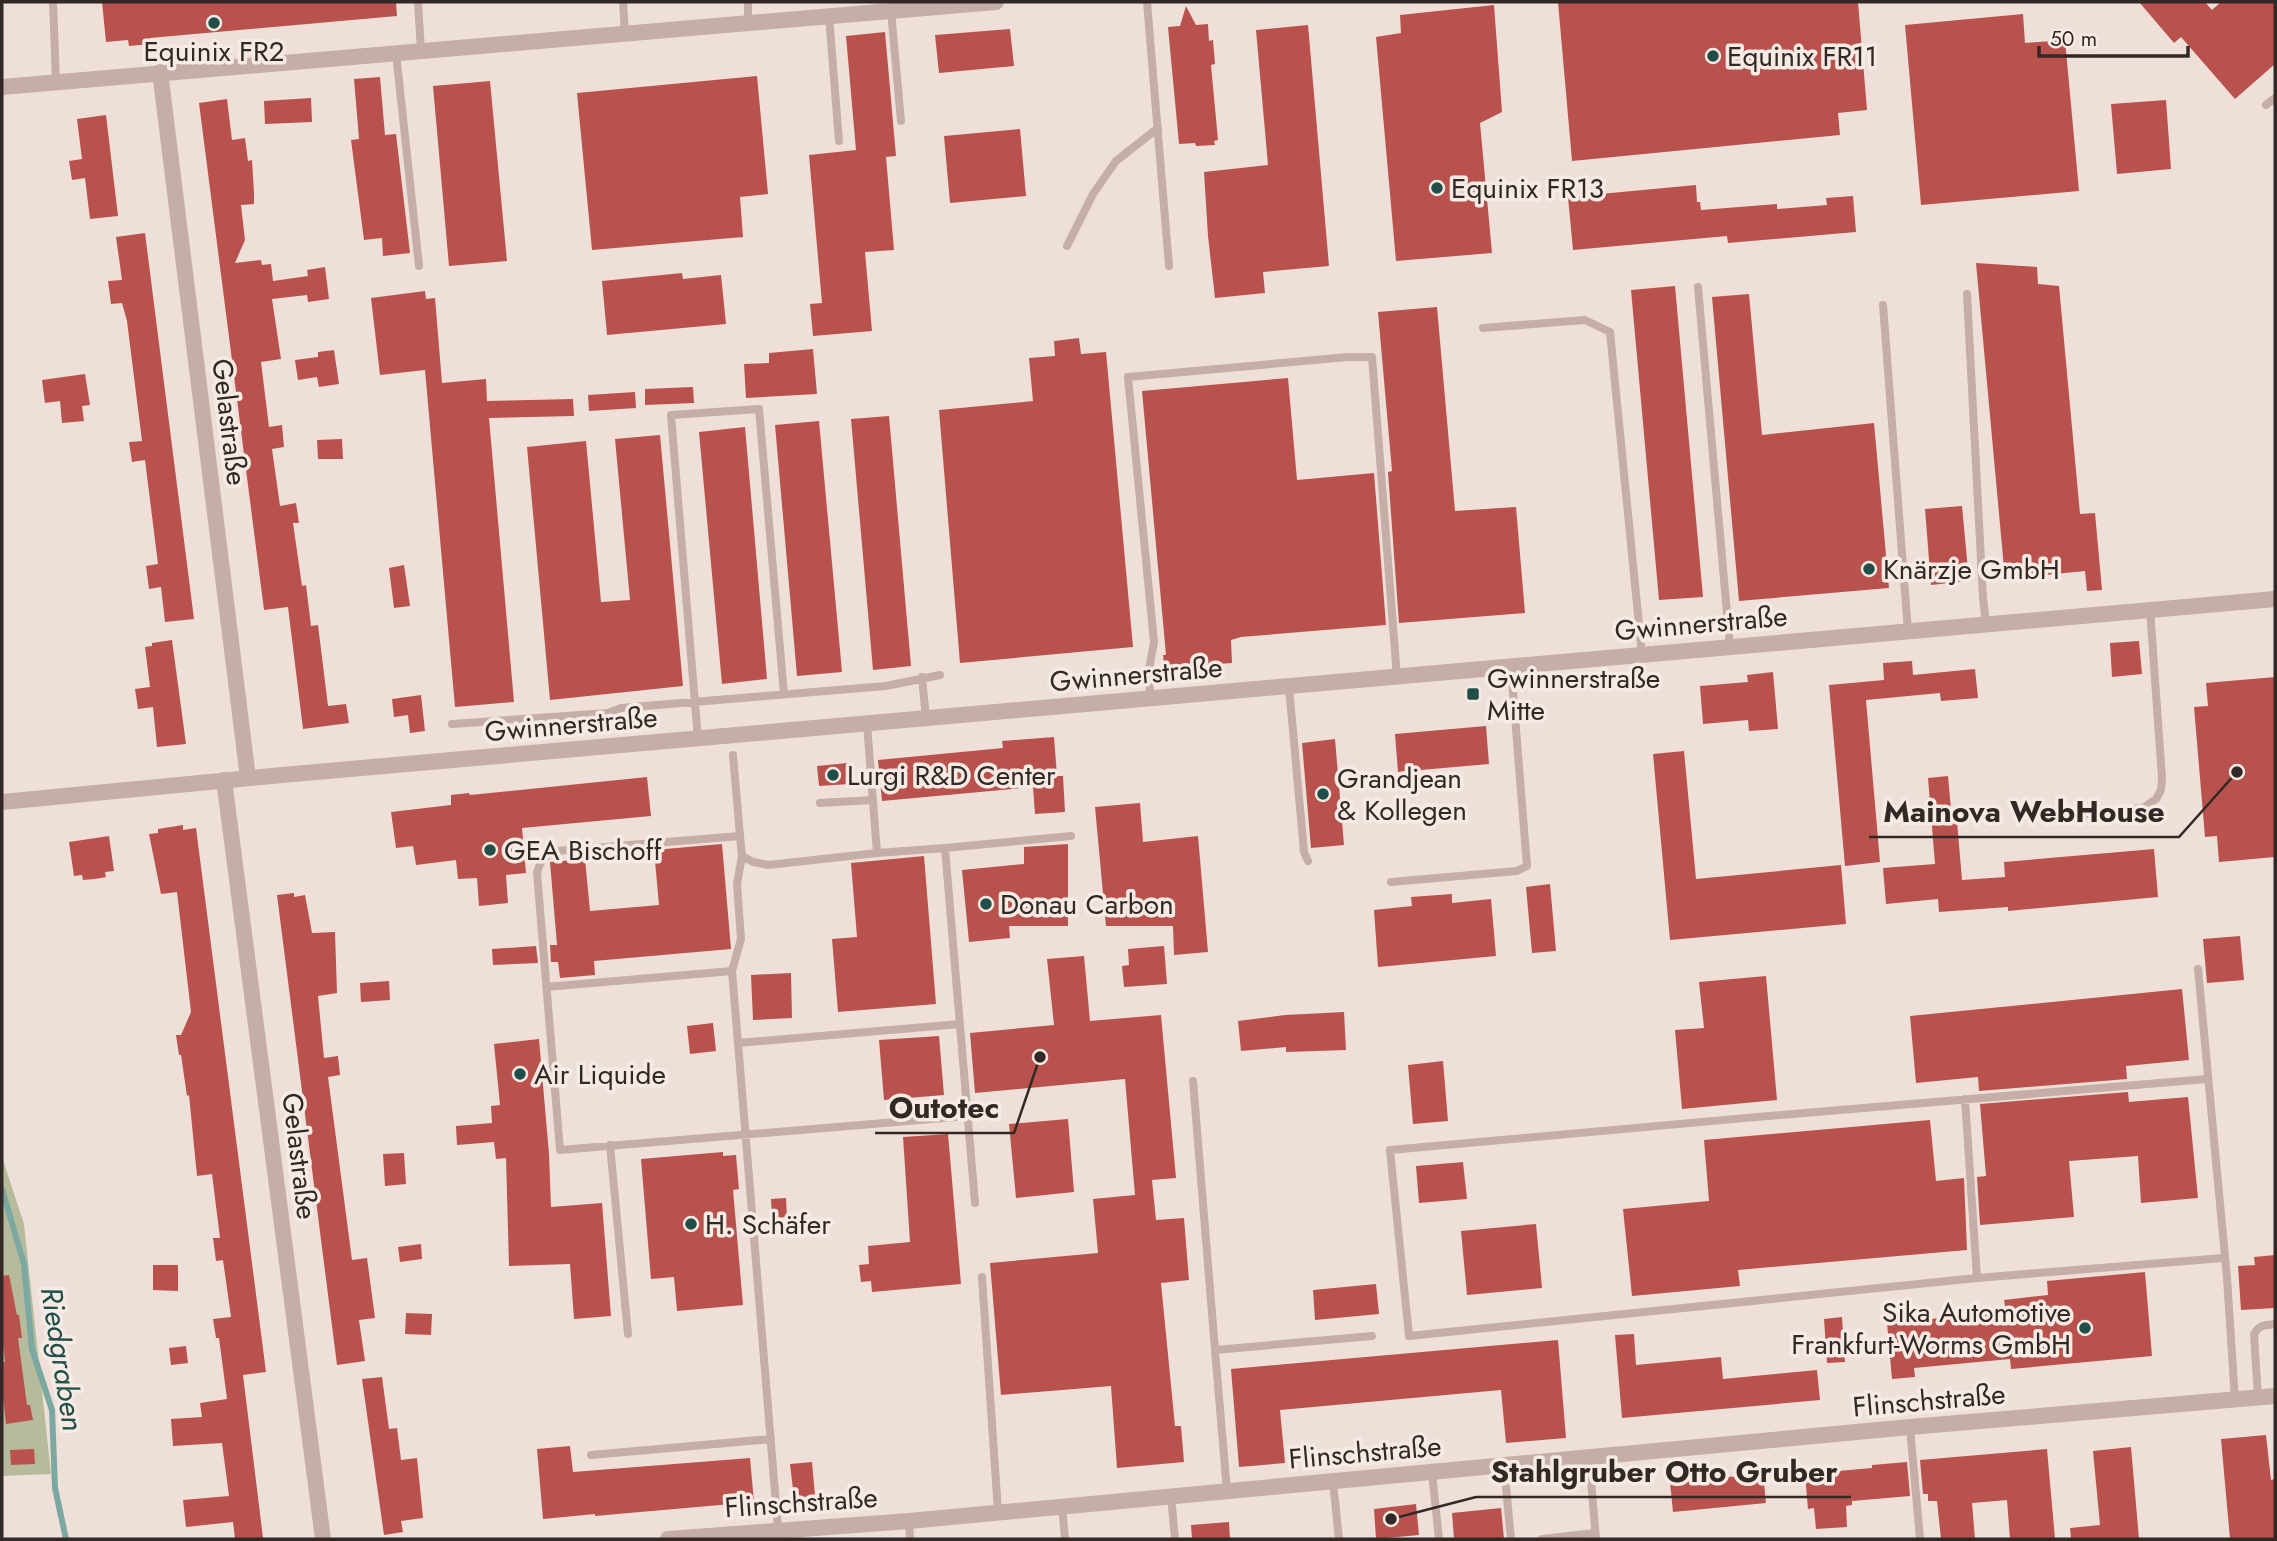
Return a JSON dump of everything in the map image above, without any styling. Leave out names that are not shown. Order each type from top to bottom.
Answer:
[{"type":"street","points":[[2,87],[829,16],[940,4],[996,2]]},
{"type":"street","name":"Gelastraße","points":[[160,72],[248,778]]},
{"type":"street","name":"Gwinnerstraße","points":[[2,802],[2275,599]]},
{"type":"street","name":"Gelastraße","points":[[225,780],[323,1539]]},
{"type":"street","name":"Flinschstraße","points":[[668,1539],[778,1530],[796,1534],[1062,1506],[2275,1396]]},
{"type":"lane","points":[[53,2],[56,82]]},
{"type":"lane","points":[[418,2],[421,51]]},
{"type":"lane","points":[[624,2],[625,33]]},
{"type":"lane","points":[[747,2],[748,23]]},
{"type":"lane","points":[[1147,2],[1168,266]]},
{"type":"lane","points":[[891,10],[901,121]]},
{"type":"lane","points":[[829,16],[839,141]]},
{"type":"lane","points":[[396,53],[419,266]]},
{"type":"lane","points":[[2266,105],[2275,97]]},
{"type":"lane","points":[[1067,246],[1093,194],[1116,161],[1158,128]]},
{"type":"lane","points":[[1698,287],[1730,647]]},
{"type":"lane","points":[[1967,294],[1986,624]]},
{"type":"lane","points":[[1883,305],[1908,632]]},
{"type":"lane","points":[[1483,328],[1585,320],[1610,332],[1642,655]]},
{"type":"lane","points":[[1151,699],[1148,674],[1154,642],[1128,377],[1372,357],[1397,677]]},
{"type":"lane","points":[[698,739],[671,415],[759,409],[784,694]]},
{"type":"lane","points":[[2060,816],[2143,808],[2156,799],[2161,790],[2150,609]]},
{"type":"lane","points":[[1391,882],[1517,871],[1527,866],[1511,667]]},
{"type":"lane","points":[[452,724],[608,713],[621,708],[886,686],[922,677],[940,676]]},
{"type":"lane","points":[[922,677],[926,719]]},
{"type":"lane","points":[[1289,687],[1304,852],[1308,861]]},
{"type":"lane","points":[[867,724],[877,853]]},
{"type":"lane","points":[[733,755],[742,856],[737,884],[741,939],[732,971],[778,1530]]},
{"type":"lane","points":[[820,803],[873,800]]},
{"type":"lane","points":[[740,836],[556,851],[540,861],[537,873],[560,1150],[968,1116]]},
{"type":"lane","points":[[742,856],[768,865],[1071,836]]},
{"type":"lane","points":[[945,848],[975,1203]]},
{"type":"lane","points":[[2198,969],[2235,1399]]},
{"type":"lane","points":[[546,988],[732,971]]},
{"type":"lane","points":[[738,1044],[960,1024]]},
{"type":"lane","points":[[2207,1079],[1390,1150],[1409,1336],[1978,1278],[2224,1258]]},
{"type":"lane","points":[[1194,1080],[1227,1491]]},
{"type":"lane","points":[[1965,1099],[1978,1278]]},
{"type":"lane","points":[[610,1146],[628,1334]]},
{"type":"lane","points":[[982,1278],[998,1512]]},
{"type":"lane","points":[[2258,1397],[2254,1335],[2256,1329],[2263,1325],[2275,1324]]},
{"type":"lane","points":[[1215,1350],[1372,1336]]},
{"type":"lane","points":[[1910,1427],[1920,1539]]},
{"type":"lane","points":[[591,1455],[771,1439]]},
{"type":"lane","points":[[1542,1539],[1596,1536],[1589,1458]]},
{"type":"lane","points":[[1504,1466],[1511,1539]]},
{"type":"lane","points":[[1432,1473],[1439,1539]]},
{"type":"lane","points":[[1333,1482],[1339,1539]]},
{"type":"lane","points":[[1171,1496],[1175,1539]]},
{"type":"lane","points":[[1062,1506],[1065,1539]]},
{"type":"lane","points":[[909,1521],[910,1539]]},
{"type":"green space","points":[[2,1157],[24,1224],[51,1474],[2,1476]]},
{"type":"building","name":"Equinix FR2","points":[[102,2],[396,2],[397,16],[150,38],[150,44],[129,46],[128,40],[106,42]]},
{"type":"building","name":"Equinix FR11","points":[[1558,2],[1858,2],[1867,110],[1838,113],[1840,135],[1572,161]]},
{"type":"building","points":[[2139,2],[2205,2],[2212,10],[2221,2],[2275,2],[2275,64],[2235,99],[2181,37],[2174,43]]},
{"type":"building","name":"Equinix FR13","points":[[1494,5],[1502,112],[1480,123],[1492,253],[1396,261],[1376,37],[1401,33],[1400,15]]},
{"type":"building","points":[[1186,6],[1196,25],[1208,24],[1209,41],[1213,40],[1215,64],[1211,65],[1218,140],[1214,141],[1215,145],[1179,144],[1168,27],[1180,26]]},
{"type":"building","points":[[2023,14],[2025,43],[2065,40],[2079,191],[1921,205],[1905,25]]},
{"type":"building","points":[[1308,25],[1329,266],[1263,272],[1265,293],[1215,298],[1204,172],[1268,165],[1256,30]]},
{"type":"building","points":[[1010,29],[1014,66],[939,73],[935,35]]},
{"type":"building","points":[[885,32],[896,156],[886,157],[894,250],[865,252],[872,331],[813,336],[810,304],[822,303],[809,155],[856,150],[846,36]]},
{"type":"building","points":[[757,76],[768,194],[740,197],[743,237],[592,250],[577,93]]},
{"type":"building","points":[[380,77],[385,135],[396,134],[410,253],[383,256],[382,238],[364,240],[351,140],[359,139],[354,79]]},
{"type":"building","points":[[490,81],[507,261],[449,266],[433,86]]},
{"type":"building","points":[[311,98],[312,122],[265,124],[264,101]]},
{"type":"building","points":[[227,99],[232,140],[245,138],[248,161],[252,160],[254,193],[254,204],[241,205],[245,240],[235,263],[261,260],[262,265],[271,264],[273,281],[308,276],[307,270],[325,267],[329,299],[308,302],[307,295],[272,299],[281,359],[261,362],[269,427],[282,425],[284,447],[272,449],[280,506],[296,503],[299,523],[293,523],[302,586],[306,585],[311,626],[318,625],[328,706],[346,704],[349,723],[303,729],[288,607],[264,610],[199,103]]},
{"type":"building","points":[[2166,100],[2171,169],[2117,174],[2111,104]]},
{"type":"building","points":[[106,115],[118,216],[90,219],[85,178],[72,180],[69,161],[82,159],[77,119]]},
{"type":"building","points":[[1020,129],[1026,196],[950,203],[944,136]]},
{"type":"building","points":[[1696,185],[1697,202],[1700,202],[1701,210],[1777,204],[1777,209],[1827,205],[1826,198],[1853,196],[1856,232],[1728,243],[1727,236],[1573,250],[1568,197]]},
{"type":"building","points":[[145,233],[194,619],[165,622],[161,587],[149,589],[146,566],[158,564],[145,460],[132,462],[129,442],[142,441],[127,321],[122,303],[111,304],[108,281],[122,280],[116,237]]},
{"type":"building","points":[[1976,263],[2037,267],[2038,284],[2059,286],[2080,514],[2095,513],[2102,590],[2087,591],[2085,571],[2005,579]]},
{"type":"building","points":[[682,273],[683,279],[721,275],[726,324],[607,335],[602,281]]},
{"type":"building","points":[[1675,286],[1703,597],[1659,600],[1631,290]]},
{"type":"building","points":[[425,291],[426,299],[435,298],[442,383],[486,379],[487,401],[573,399],[574,416],[489,418],[514,702],[455,707],[425,370],[380,375],[371,298]]},
{"type":"building","points":[[1749,294],[1762,435],[1874,423],[1889,588],[1739,601],[1712,297]]},
{"type":"building","points":[[1437,307],[1455,511],[1516,507],[1525,613],[1399,623],[1388,472],[1392,471],[1378,312]]},
{"type":"building","points":[[1079,338],[1081,354],[1106,352],[1133,647],[960,663],[939,410],[1033,401],[1029,358],[1055,356],[1054,341]]},
{"type":"building","points":[[813,349],[817,394],[746,398],[744,364],[769,363],[769,353]]},
{"type":"building","points":[[334,350],[339,384],[319,387],[317,377],[298,380],[295,360],[318,357],[318,352]]},
{"type":"building","points":[[85,374],[90,405],[82,406],[84,421],[62,423],[60,401],[45,403],[42,380]]},
{"type":"building","points":[[1288,378],[1297,480],[1374,473],[1386,625],[1241,637],[1231,640],[1232,663],[1204,665],[1204,670],[1165,673],[1163,655],[1166,655],[1142,391]]},
{"type":"building","points":[[693,387],[694,403],[645,405],[645,389]]},
{"type":"building","points":[[635,392],[636,408],[589,411],[588,395]]},
{"type":"building","points":[[889,416],[911,666],[873,670],[851,419]]},
{"type":"building","points":[[819,421],[842,672],[797,676],[775,425]]},
{"type":"building","points":[[745,427],[767,679],[722,684],[699,432]]},
{"type":"building","points":[[660,435],[683,686],[550,700],[527,447],[586,441],[601,602],[630,600],[615,439]]},
{"type":"building","points":[[342,439],[343,459],[318,459],[317,440]]},
{"type":"building","points":[[1962,506],[1969,581],[1931,585],[1925,509]]},
{"type":"building","points":[[404,565],[410,606],[394,608],[389,568]]},
{"type":"building","points":[[172,640],[186,744],[157,747],[153,707],[138,709],[135,689],[150,687],[145,647],[152,646],[152,643]]},
{"type":"building","points":[[2139,641],[2142,674],[2112,677],[2110,643]]},
{"type":"building","points":[[1912,661],[1913,675],[1975,669],[1978,698],[1941,701],[1940,693],[1866,700],[1880,862],[1845,866],[1829,685],[1884,680],[1883,663]]},
{"type":"building","points":[[1773,672],[1778,729],[1749,731],[1748,720],[1703,724],[1700,686],[1748,682],[1747,675]]},
{"type":"building","points":[[2275,677],[2275,857],[2219,862],[2217,836],[2205,837],[2194,707],[2208,706],[2206,683]]},
{"type":"building","points":[[421,695],[425,731],[410,733],[408,715],[394,717],[392,699]]},
{"type":"building","points":[[1486,726],[1489,764],[1398,772],[1395,734]]},
{"type":"building","points":[[1054,737],[1057,776],[1063,776],[1065,812],[1035,814],[1033,787],[882,801],[878,760],[1003,748],[1002,741]]},
{"type":"building","name":"Grandjean & Kollegen","points":[[1335,739],[1344,845],[1311,848],[1302,743]]},
{"type":"building","points":[[1684,751],[1696,879],[1841,865],[1846,924],[1670,940],[1653,754]]},
{"type":"building","name":"Lurgi R&D Center","points":[[848,763],[850,784],[819,786],[817,766]]},
{"type":"building","points":[[1948,776],[1952,821],[1957,821],[1962,880],[2005,877],[2004,862],[2154,849],[2158,897],[2008,911],[2008,907],[1939,912],[1938,899],[1886,904],[1883,868],[1935,864],[1928,778]]},
{"type":"building","name":"GEA Bischoff","points":[[647,777],[651,816],[522,828],[526,873],[506,875],[508,903],[479,906],[477,878],[458,879],[456,860],[416,865],[413,846],[396,848],[391,812],[451,805],[451,795]]},
{"type":"building","points":[[1140,803],[1143,842],[1198,836],[1208,952],[1174,955],[1173,926],[1106,926],[1095,807]]},
{"type":"building","points":[[183,825],[183,830],[196,828],[266,1372],[243,1375],[263,1538],[254,1539],[235,1539],[233,1522],[186,1527],[183,1500],[229,1496],[222,1443],[173,1446],[171,1419],[202,1417],[200,1403],[227,1399],[219,1338],[216,1338],[213,1319],[231,1317],[223,1260],[216,1261],[213,1238],[220,1238],[212,1174],[197,1176],[189,1095],[187,1096],[176,1035],[181,1035],[191,1012],[177,892],[161,894],[149,834],[158,833],[158,829]]},
{"type":"building","points":[[109,836],[114,871],[105,872],[106,877],[95,879],[83,880],[82,875],[74,876],[69,842]]},
{"type":"building","points":[[722,844],[731,949],[594,961],[595,975],[560,978],[558,962],[551,962],[550,945],[557,945],[550,862],[585,859],[590,911],[659,905],[654,850]]},
{"type":"building","points":[[1068,844],[1068,926],[1009,926],[1010,938],[969,942],[962,870],[1024,864],[1024,847]]},
{"type":"building","points":[[924,856],[936,1004],[838,1012],[832,939],[857,937],[851,863]]},
{"type":"building","points":[[1550,884],[1556,951],[1532,953],[1526,887]]},
{"type":"building","points":[[294,893],[294,897],[305,895],[312,933],[335,932],[337,993],[318,996],[324,1058],[338,1056],[340,1075],[328,1077],[352,1260],[367,1258],[375,1318],[359,1320],[365,1361],[337,1365],[277,895]]},
{"type":"building","points":[[1452,894],[1452,903],[1491,899],[1496,956],[1378,967],[1374,910],[1412,906],[1411,897]]},
{"type":"building","points":[[2240,936],[2244,980],[2207,983],[2203,939]]},
{"type":"building","points":[[536,946],[538,963],[493,965],[492,949]]},
{"type":"building","points":[[1164,946],[1167,984],[1124,987],[1122,966],[1129,965],[1128,949]]},
{"type":"building","points":[[1084,956],[1090,1021],[1161,1015],[1176,1178],[1152,1180],[1156,1220],[1184,1218],[1189,1280],[1161,1283],[1175,1426],[1181,1426],[1184,1462],[1117,1468],[1111,1386],[1001,1395],[990,1263],[1098,1253],[1093,1199],[1135,1195],[1125,1079],[975,1093],[970,1033],[1054,1025],[1047,959]]},
{"type":"building","points":[[791,973],[792,1018],[753,1020],[751,975]]},
{"type":"building","points":[[1766,976],[1777,1100],[1682,1109],[1675,1030],[1704,1028],[1699,982]]},
{"type":"building","points":[[389,981],[390,1000],[361,1002],[360,983]]},
{"type":"building","points":[[2182,989],[2189,1060],[2126,1066],[2127,1079],[1979,1091],[1978,1077],[1916,1083],[1910,1016]]},
{"type":"building","points":[[1344,1012],[1346,1050],[1286,1052],[1286,1047],[1241,1051],[1238,1021]]},
{"type":"building","points":[[713,1023],[716,1051],[690,1054],[687,1026]]},
{"type":"building","points":[[939,1036],[944,1095],[884,1100],[879,1040]]},
{"type":"building","points":[[539,1039],[551,1207],[602,1203],[611,1316],[574,1319],[570,1264],[509,1266],[506,1158],[496,1159],[494,1142],[457,1145],[456,1126],[492,1123],[491,1106],[500,1105],[494,1044]]},
{"type":"building","points":[[1443,1061],[1448,1121],[1413,1124],[1408,1065]]},
{"type":"building","points":[[2128,1092],[2129,1102],[2188,1097],[2198,1198],[2141,1203],[2138,1156],[2069,1161],[2074,1217],[1980,1225],[1977,1177],[1986,1176],[1980,1104]]},
{"type":"building","points":[[1068,1119],[1074,1192],[1016,1198],[1009,1124]]},
{"type":"building","points":[[1930,1120],[1936,1181],[1964,1178],[1967,1250],[1738,1270],[1740,1286],[1632,1296],[1623,1209],[1709,1201],[1704,1140]]},
{"type":"building","points":[[948,1134],[961,1284],[872,1292],[871,1281],[861,1282],[859,1265],[869,1264],[868,1246],[910,1242],[903,1137]]},
{"type":"building","name":"H. Schäfer","points":[[723,1152],[723,1156],[736,1155],[739,1189],[733,1190],[743,1305],[677,1311],[674,1277],[651,1279],[641,1159]]},
{"type":"building","points":[[404,1153],[406,1184],[385,1186],[383,1154]]},
{"type":"building","points":[[1463,1162],[1467,1199],[1419,1203],[1416,1166]]},
{"type":"building","points":[[786,1198],[787,1217],[772,1218],[771,1199]]},
{"type":"building","points":[[1536,1224],[1542,1288],[1467,1295],[1461,1231]]},
{"type":"building","points":[[421,1244],[422,1259],[400,1262],[398,1247]]},
{"type":"building","points":[[2275,1255],[2275,1308],[2241,1310],[2238,1266],[2255,1265],[2254,1257]]},
{"type":"building","points":[[153,1265],[178,1265],[178,1291],[153,1290]]},
{"type":"building","points":[[2145,1272],[2152,1356],[2011,1369],[2010,1359],[1914,1368],[1915,1377],[1892,1379],[1887,1323],[2006,1312],[2004,1300],[2048,1295],[2047,1281]]},
{"type":"building","points":[[9,1275],[19,1315],[22,1338],[18,1338],[27,1405],[30,1405],[33,1420],[6,1424],[2,1389],[2,1362],[5,1362],[2,1276]]},
{"type":"building","points":[[1376,1284],[1379,1314],[1315,1320],[1313,1290]]},
{"type":"building","points":[[406,1313],[432,1314],[431,1335],[405,1334]]},
{"type":"building","points":[[1842,1317],[1845,1362],[1827,1363],[1824,1319]]},
{"type":"building","points":[[1634,1334],[1636,1365],[1721,1357],[1723,1379],[1817,1370],[1820,1400],[1622,1418],[1615,1335]]},
{"type":"building","points":[[1558,1340],[1566,1438],[1506,1443],[1501,1390],[1280,1410],[1285,1463],[1239,1467],[1231,1369]]},
{"type":"building","points":[[186,1346],[188,1363],[171,1365],[169,1348]]},
{"type":"building","points":[[382,1377],[389,1429],[397,1428],[401,1460],[417,1458],[423,1518],[401,1521],[403,1532],[384,1535],[362,1379]]},
{"type":"building","points":[[2266,1435],[2271,1480],[2275,1479],[2275,1539],[2230,1539],[2221,1439]]},
{"type":"building","points":[[570,1446],[573,1472],[750,1458],[754,1502],[543,1519],[537,1449]]},
{"type":"building","points":[[2131,1447],[2139,1539],[2071,1539],[2070,1528],[2100,1525],[2093,1451]]},
{"type":"building","points":[[34,1449],[35,1464],[11,1465],[10,1450]]},
{"type":"building","points":[[2047,1449],[2055,1539],[2010,1539],[2007,1500],[1972,1503],[1975,1539],[1941,1539],[1937,1501],[1928,1501],[1928,1494],[1923,1494],[1920,1460]]},
{"type":"building","points":[[812,1462],[815,1496],[794,1498],[790,1464]]},
{"type":"building","points":[[1907,1462],[1910,1496],[1852,1501],[1852,1505],[1846,1506],[1847,1527],[1816,1529],[1814,1508],[1808,1509],[1805,1474]]},
{"type":"building","points":[[1763,1474],[1766,1503],[1673,1512],[1670,1482]]},
{"type":"building","points":[[1416,1504],[1419,1535],[1376,1539],[1374,1509]]},
{"type":"building","points":[[1501,1508],[1504,1539],[1454,1539],[1452,1513]]},
{"type":"building","points":[[1229,1522],[1230,1539],[1192,1539],[1191,1525]]},
{"type":"waterway","name":"Riedgraben","points":[[2,1189],[24,1264],[32,1349],[52,1410],[55,1488],[66,1539]]},
{"type":"place","name":"Equinix FR2","points":[[214,23]]},
{"type":"place","name":"Equinix FR11","points":[[1713,56]]},
{"type":"place","name":"Equinix FR13","points":[[1437,188]]},
{"type":"place","name":"Knärzje GmbH","points":[[1869,569]]},
{"type":"place","name":"Gwinnerstraße Mitte","points":[[1473,694]]},
{"type":"place","name":"Mainova WebHouse","points":[[2237,772]]},
{"type":"place","name":"Lurgi R&D Center","points":[[833,775]]},
{"type":"place","name":"Grandjean & Kollegen","points":[[1323,794]]},
{"type":"place","name":"GEA Bischoff","points":[[490,850]]},
{"type":"place","name":"Donau Carbon","points":[[986,904]]},
{"type":"place","name":"Outotec","points":[[1040,1057]]},
{"type":"place","name":"Air Liquide","points":[[520,1074]]},
{"type":"place","name":"H. Schäfer","points":[[691,1224]]},
{"type":"place","name":"Sika Automotive Frankfurt-Worms GmbH","points":[[2085,1328]]},
{"type":"place","name":"Stahlgruber Otto Gruber","points":[[1391,1519]]}]
